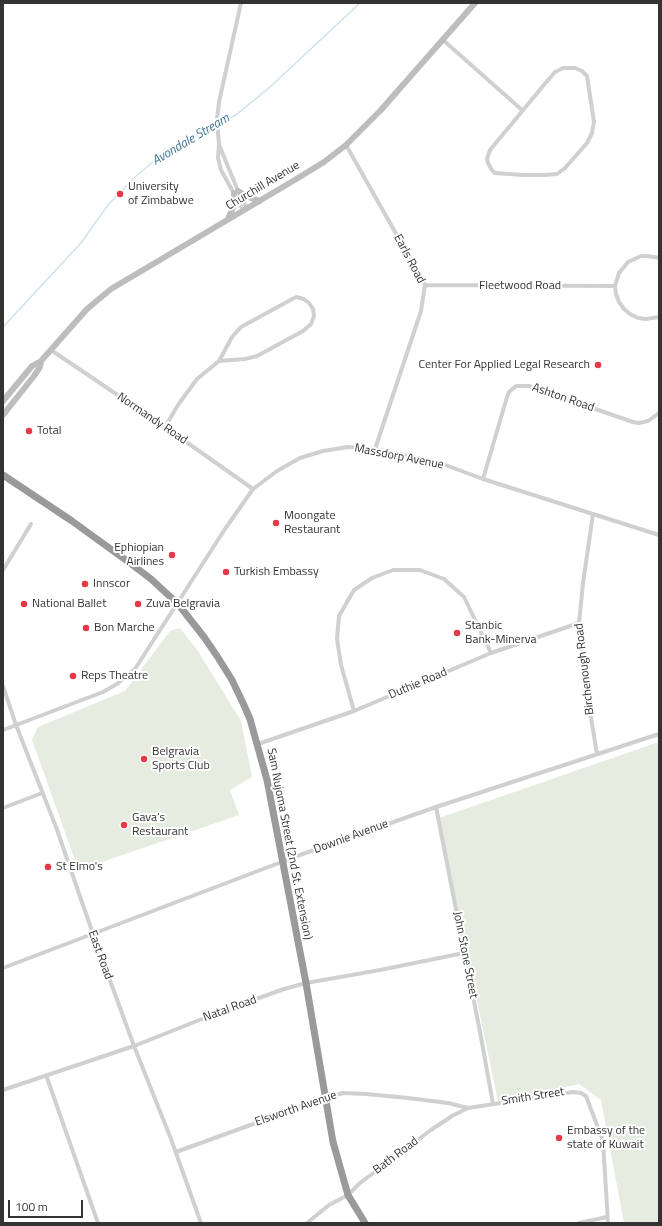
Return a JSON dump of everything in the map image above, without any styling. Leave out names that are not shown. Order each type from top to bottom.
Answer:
[{"type":"highway","points":[[3,470],[11,481]]},
{"type":"highway","name":"Sam Nujoma Street (2nd St. Extension)","points":[[3,475],[72,521],[134,566],[178,604],[204,637],[232,680],[250,719],[267,780],[306,983],[333,1142],[348,1195],[365,1223]]},
{"type":"highway","points":[[3,480],[11,481]]},
{"type":"main road","name":"Churchill Avenue","points":[[3,401],[32,366],[41,361],[87,309],[111,289],[312,170],[346,144],[380,111],[475,3]]},
{"type":"main road","points":[[227,220],[234,205],[236,192],[260,201]]},
{"type":"main road","name":"Churchill Avenue","points":[[3,415],[34,376],[40,367],[41,361]]},
{"type":"street","points":[[241,3],[219,102],[217,119],[219,145],[236,192],[245,209]]},
{"type":"street","points":[[443,40],[522,110]]},
{"type":"street","points":[[568,68],[582,70],[588,80],[592,105],[594,122],[592,133],[584,147],[565,168],[557,174],[530,175],[495,173],[489,167],[487,159],[488,154],[522,110],[542,86],[559,69],[568,68]]},
{"type":"street","name":"Earls Road","points":[[346,144],[424,285],[421,311],[375,449]]},
{"type":"street","points":[[659,258],[641,256],[628,262],[619,273],[616,286],[616,294],[619,302],[630,314],[638,318],[646,319],[659,317]]},
{"type":"street","name":"Fleetwood Road","points":[[424,285],[616,286]]},
{"type":"street","points":[[165,427],[178,405],[197,379],[219,360],[232,336],[241,327],[296,297],[304,299],[309,303],[314,316],[311,324],[303,331],[257,356],[245,359],[219,360]]},
{"type":"street","name":"Normandy Road","points":[[51,350],[253,489]]},
{"type":"street","name":"Ashton Road","points":[[483,480],[507,397],[509,392],[516,386],[529,386],[632,422],[648,421],[659,414]]},
{"type":"street","name":"Massdorp Avenue","points":[[3,730],[103,692],[123,680],[135,669],[225,529],[253,489],[277,471],[308,455],[348,447],[375,449],[440,463],[483,480],[659,535]]},
{"type":"street","name":"Birchenough Road","points":[[593,514],[582,583],[579,623],[585,682],[598,754]]},
{"type":"street","points":[[3,570],[31,524]]},
{"type":"street","points":[[354,711],[341,665],[337,639],[339,616],[354,590],[372,578],[393,570],[420,570],[444,578],[464,597],[491,654]]},
{"type":"street","name":"Duthie Road","points":[[258,744],[354,711],[491,654],[579,623]]},
{"type":"street","name":"East Road","points":[[3,686],[16,725],[56,827],[134,1046],[176,1152],[201,1223]]},
{"type":"street","name":"Downie Avenue","points":[[3,968],[283,861],[436,806],[659,734]]},
{"type":"street","points":[[3,808],[42,793]]},
{"type":"street","name":"John Stone Street","points":[[436,806],[481,1037],[492,1104]]},
{"type":"street","name":"Natal Road","points":[[3,1090],[134,1046],[222,1011],[284,989],[306,983],[464,953]]},
{"type":"street","points":[[46,1075],[98,1223]]},
{"type":"street","name":"Smith Street","points":[[492,1104],[572,1092],[581,1093],[586,1096],[603,1141],[608,1223]]},
{"type":"street","name":"Elsworth Avenue","points":[[176,1152],[325,1098],[343,1093],[448,1103],[468,1108]]},
{"type":"street","name":"Bath Road","points":[[307,1223],[329,1205],[348,1195],[360,1183],[452,1116],[468,1108],[492,1104]]},
{"type":"street","points":[[579,1223],[607,1217]]},
{"type":"shaded area","name":"Belgravia Sports Club","points":[[180,628],[198,651],[241,721],[252,777],[230,790],[239,815],[82,869],[75,860],[32,740],[38,727],[125,691],[170,631]]},
{"type":"shaded area","points":[[659,742],[659,1223],[624,1223],[601,1100],[579,1084],[498,1101],[439,818]]},
{"type":"waterway","name":"Avondale Stream","points":[[219,123],[236,115],[270,87],[360,3]]},
{"type":"waterway","name":"Avondale Stream","points":[[3,327],[81,243],[108,205],[134,178],[155,160],[216,125]]},
{"type":"place","name":"University of Zimbabwe","points":[[120,194]]},
{"type":"place","name":"Center For Applied Legal Research","points":[[598,365]]},
{"type":"place","name":"Total","points":[[29,431]]},
{"type":"place","name":"Moongate Restaurant","points":[[276,523]]},
{"type":"place","name":"Ephiopian Airlines","points":[[172,555]]},
{"type":"place","name":"Turkish Embassy","points":[[226,572]]},
{"type":"place","name":"Innscor","points":[[85,584]]},
{"type":"place","name":"National Ballet","points":[[24,604]]},
{"type":"place","name":"Zuva Belgravia","points":[[138,604]]},
{"type":"place","name":"Bon Marche","points":[[86,628]]},
{"type":"place","name":"Stanbic Bank-Minerva","points":[[457,633]]},
{"type":"place","name":"Reps Theatre","points":[[73,676]]},
{"type":"place","name":"Belgravia Sports Club","points":[[144,759]]},
{"type":"place","name":"Gava’s Restaurant","points":[[124,825]]},
{"type":"place","name":"St Elmo's","points":[[48,867]]},
{"type":"place","name":"Embassy of the state of Kuwait","points":[[559,1138]]}]
